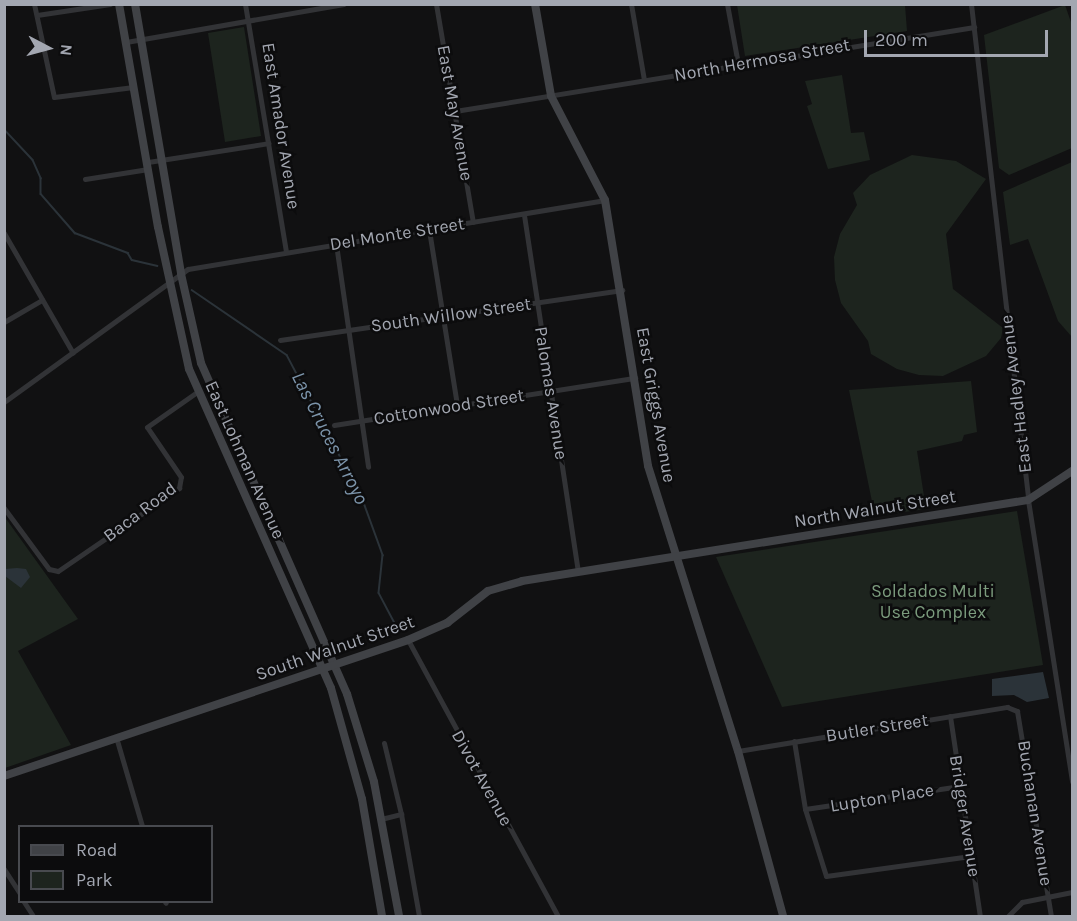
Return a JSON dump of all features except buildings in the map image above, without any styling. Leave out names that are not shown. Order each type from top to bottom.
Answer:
[{"type":"street","points":[[34,4],[54,97],[134,87]]},
{"type":"street","points":[[37,15],[110,4]]},
{"type":"street","name":"East Lohman Avenue","points":[[119,4],[158,227],[197,392],[322,667],[348,742],[366,820],[382,916]]},
{"type":"street","points":[[135,4],[140,39]]},
{"type":"street","name":"East Amador Avenue","points":[[245,4],[286,252]]},
{"type":"street","name":"East May Avenue","points":[[436,4],[473,222]]},
{"type":"street","name":"East Griggs Avenue","points":[[535,4],[551,96],[606,200],[648,466],[674,557],[738,751],[783,916]]},
{"type":"street","points":[[631,4],[644,80]]},
{"type":"street","points":[[727,4],[738,64]]},
{"type":"street","name":"East Hadley Avenue","points":[[971,4],[1028,500],[1072,783]]},
{"type":"street","points":[[126,42],[343,5]]},
{"type":"street","name":"North Hermosa Street","points":[[454,111],[974,27]]},
{"type":"street","name":"East Lohman Avenue","points":[[140,39],[181,274],[201,363],[217,404],[334,663],[360,737],[381,819],[399,916]]},
{"type":"street","points":[[85,179],[148,166],[160,161],[269,143]]},
{"type":"street","name":"Del Monte Street","points":[[181,274],[188,269],[606,200]]},
{"type":"street","name":"Palomas Avenue","points":[[524,214],[578,572]]},
{"type":"street","points":[[429,230],[457,405]]},
{"type":"street","points":[[4,233],[73,353]]},
{"type":"street","points":[[336,244],[363,420],[368,468]]},
{"type":"street","points":[[4,402],[181,274]]},
{"type":"street","name":"South Willow Street","points":[[280,340],[622,290]]},
{"type":"street","points":[[4,322],[42,300]]},
{"type":"street","name":"Cottonwood Street","points":[[334,425],[635,378]]},
{"type":"street","name":"Baca Road","points":[[4,508],[54,571],[179,488],[181,477],[147,427],[197,392]]},
{"type":"street","name":"North Walnut Street","points":[[674,557],[1028,500],[1072,471]]},
{"type":"street","name":"South Walnut Street","points":[[4,776],[322,667],[408,640],[447,622],[488,591],[578,572],[674,557]]},
{"type":"street","name":"Divot Avenue","points":[[408,640],[558,916]]},
{"type":"street","name":"Butler Street","points":[[738,751],[1007,707],[1017,711]]},
{"type":"street","name":"Buchanan Avenue","points":[[1017,711],[1051,916]]},
{"type":"street","name":"Bridger Avenue","points":[[950,716],[980,916]]},
{"type":"street","points":[[116,737],[142,825]]},
{"type":"street","points":[[348,742],[360,737]]},
{"type":"street","points":[[794,741],[805,809],[826,876],[971,856]]},
{"type":"street","points":[[384,743],[401,813],[418,916]]},
{"type":"street","name":"Lupton Place","points":[[805,809],[960,786]]},
{"type":"street","points":[[366,820],[381,819],[401,813]]},
{"type":"street","points":[[4,869],[18,891]]},
{"type":"street","points":[[1008,916],[1022,902],[1072,892]]},
{"type":"street","points":[[25,903],[33,916]]},
{"type":"green space","points":[[737,5],[905,5],[907,31],[745,56]]},
{"type":"green space","points":[[1065,5],[1072,25],[1072,148],[1009,175],[999,168],[984,35]]},
{"type":"green space","points":[[244,27],[261,136],[225,142],[208,33]]},
{"type":"green space","points":[[842,75],[851,133],[864,132],[870,160],[828,169],[807,106],[812,104],[805,81]]},
{"type":"green space","points":[[912,155],[956,161],[986,179],[946,234],[953,289],[1003,328],[1001,338],[986,356],[943,376],[919,375],[897,369],[871,354],[868,341],[841,303],[835,280],[834,257],[840,234],[857,205],[853,193],[870,175]]},
{"type":"green space","points":[[1072,162],[1072,337],[1058,321],[1028,239],[1010,245],[1003,192]]},
{"type":"green space","points":[[971,381],[977,432],[964,435],[962,441],[917,451],[926,509],[875,516],[849,390]]},
{"type":"green space","name":"Soldados Multi Use Complex","points":[[1017,511],[1043,665],[782,707],[716,557]]},
{"type":"green space","points":[[4,516],[78,619],[18,651],[71,745],[5,768]]},
{"type":"shaded area","points":[[5,569],[26,569],[30,577],[21,588],[5,576]]},
{"type":"shaded area","points":[[1043,672],[1049,698],[1027,702],[1014,695],[992,696],[992,679]]},
{"type":"waterway","name":"Las Cruces Arroyo","points":[[4,129],[33,160],[41,178],[41,194],[75,233],[128,253],[132,260],[157,266]]},
{"type":"waterway","name":"Las Cruces Arroyo","points":[[192,290],[287,355],[363,500],[383,555],[379,593],[398,629]]}]
